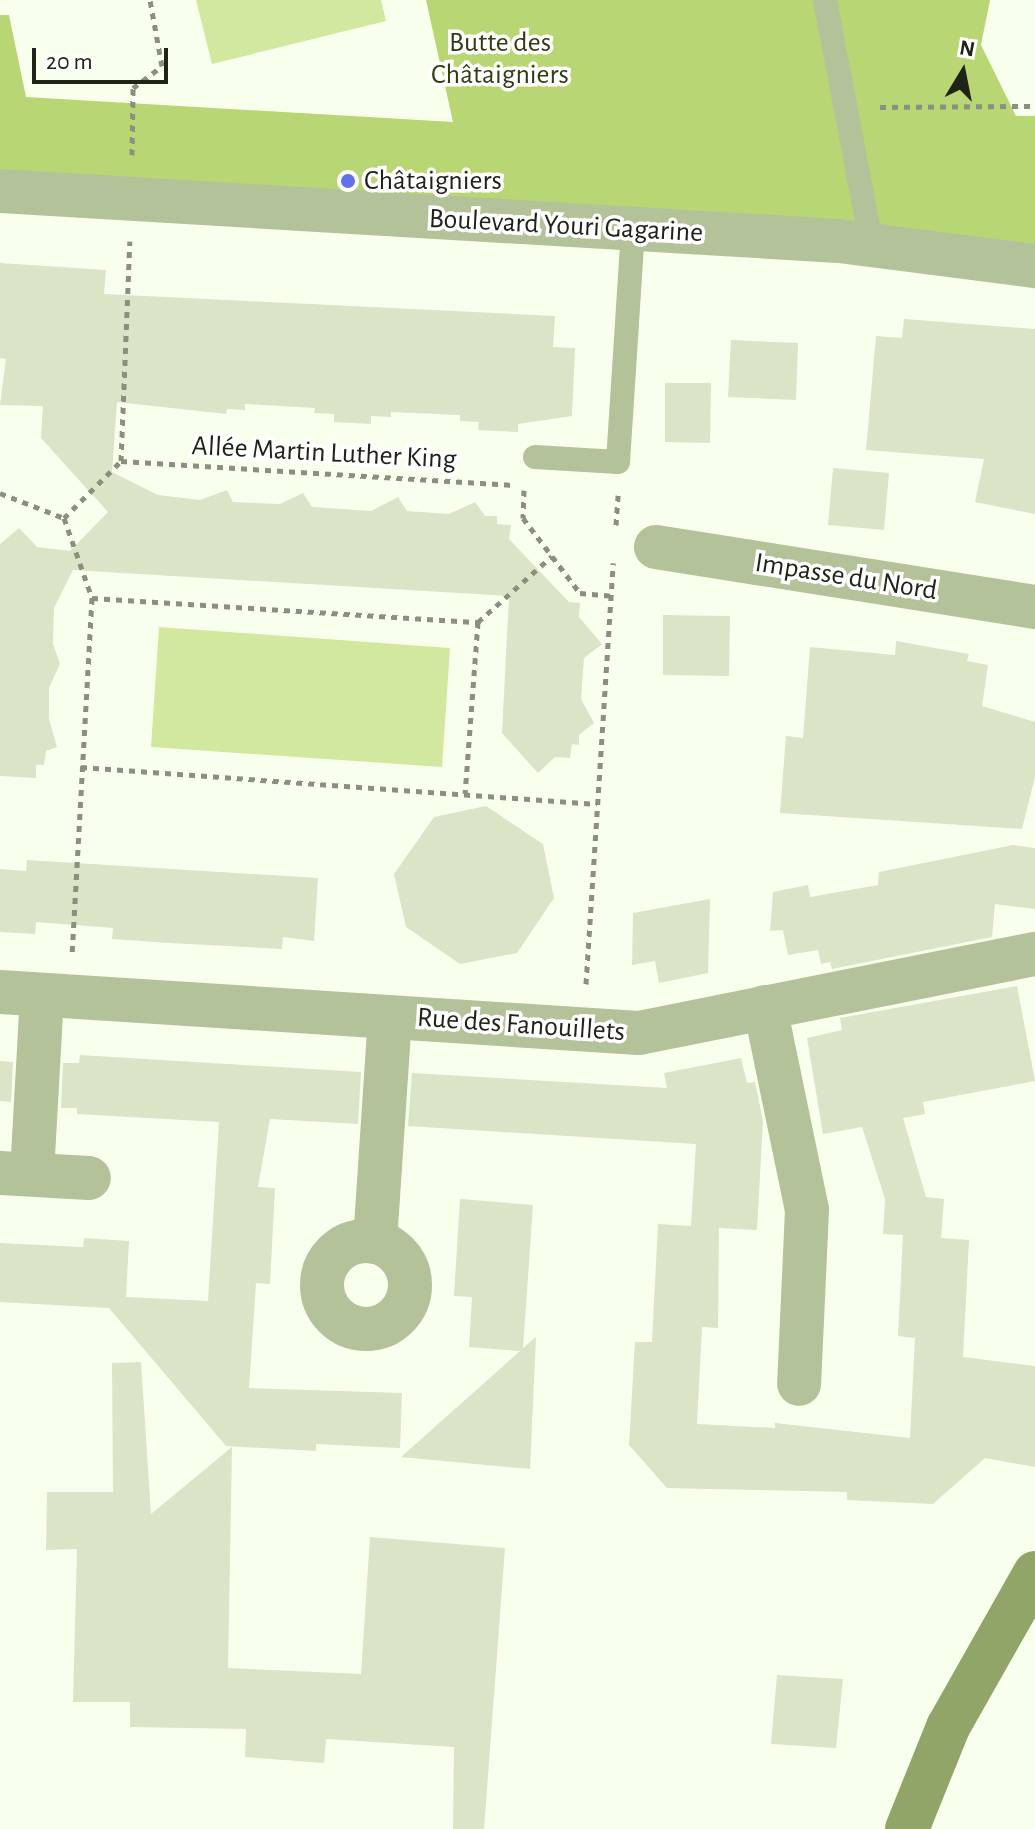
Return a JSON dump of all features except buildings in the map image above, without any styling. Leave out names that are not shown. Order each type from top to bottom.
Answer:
[{"type":"street","name":"Boulevard Youri Gagarine","points":[[0,191],[872,246],[1035,266]]},
{"type":"street","name":"Impasse du Nord","points":[[629,545],[1035,607]]},
{"type":"street","name":"Rue des Fanouillets","points":[[37,995],[639,1033],[1035,954]]},
{"type":"street","points":[[37,995],[16,1174],[89,1178]]},
{"type":"street","points":[[765,1007],[807,1210],[799,1384]]},
{"type":"street","points":[[375,1242],[390,1017]]},
{"type":"street","points":[[907,1829],[948,1727],[1035,1573]]},
{"type":"lane","points":[[825,0],[872,246]]},
{"type":"lane","points":[[535,457],[618,462],[633,231]]},
{"type":"path","points":[[64,518],[121,461],[133,88],[162,66],[150,0]]},
{"type":"path","points":[[843,107],[1035,106]]},
{"type":"path","name":"Allée Martin Luther King","points":[[121,461],[540,486]]},
{"type":"path","points":[[524,485],[523,518],[580,593],[612,596]]},
{"type":"path","points":[[583,1029],[612,596],[629,545],[618,491],[602,490]]},
{"type":"path","points":[[0,493],[64,518],[92,598],[81,767],[37,995]]},
{"type":"path","points":[[465,794],[478,622],[553,556]]},
{"type":"path","points":[[92,598],[478,622]]},
{"type":"path","points":[[81,767],[597,804]]},
{"type":"green space","points":[[196,0],[381,0],[386,21],[212,64]]},
{"type":"green space","name":"Butte des Châtaigniers","points":[[426,0],[990,0],[981,45],[1016,116],[1035,116],[1035,246],[0,170],[0,15],[9,15],[26,97],[453,122]]},
{"type":"green space","points":[[159,627],[450,648],[442,767],[151,747]]},
{"type":"place","name":"Châtaigniers","points":[[348,181]]}]
